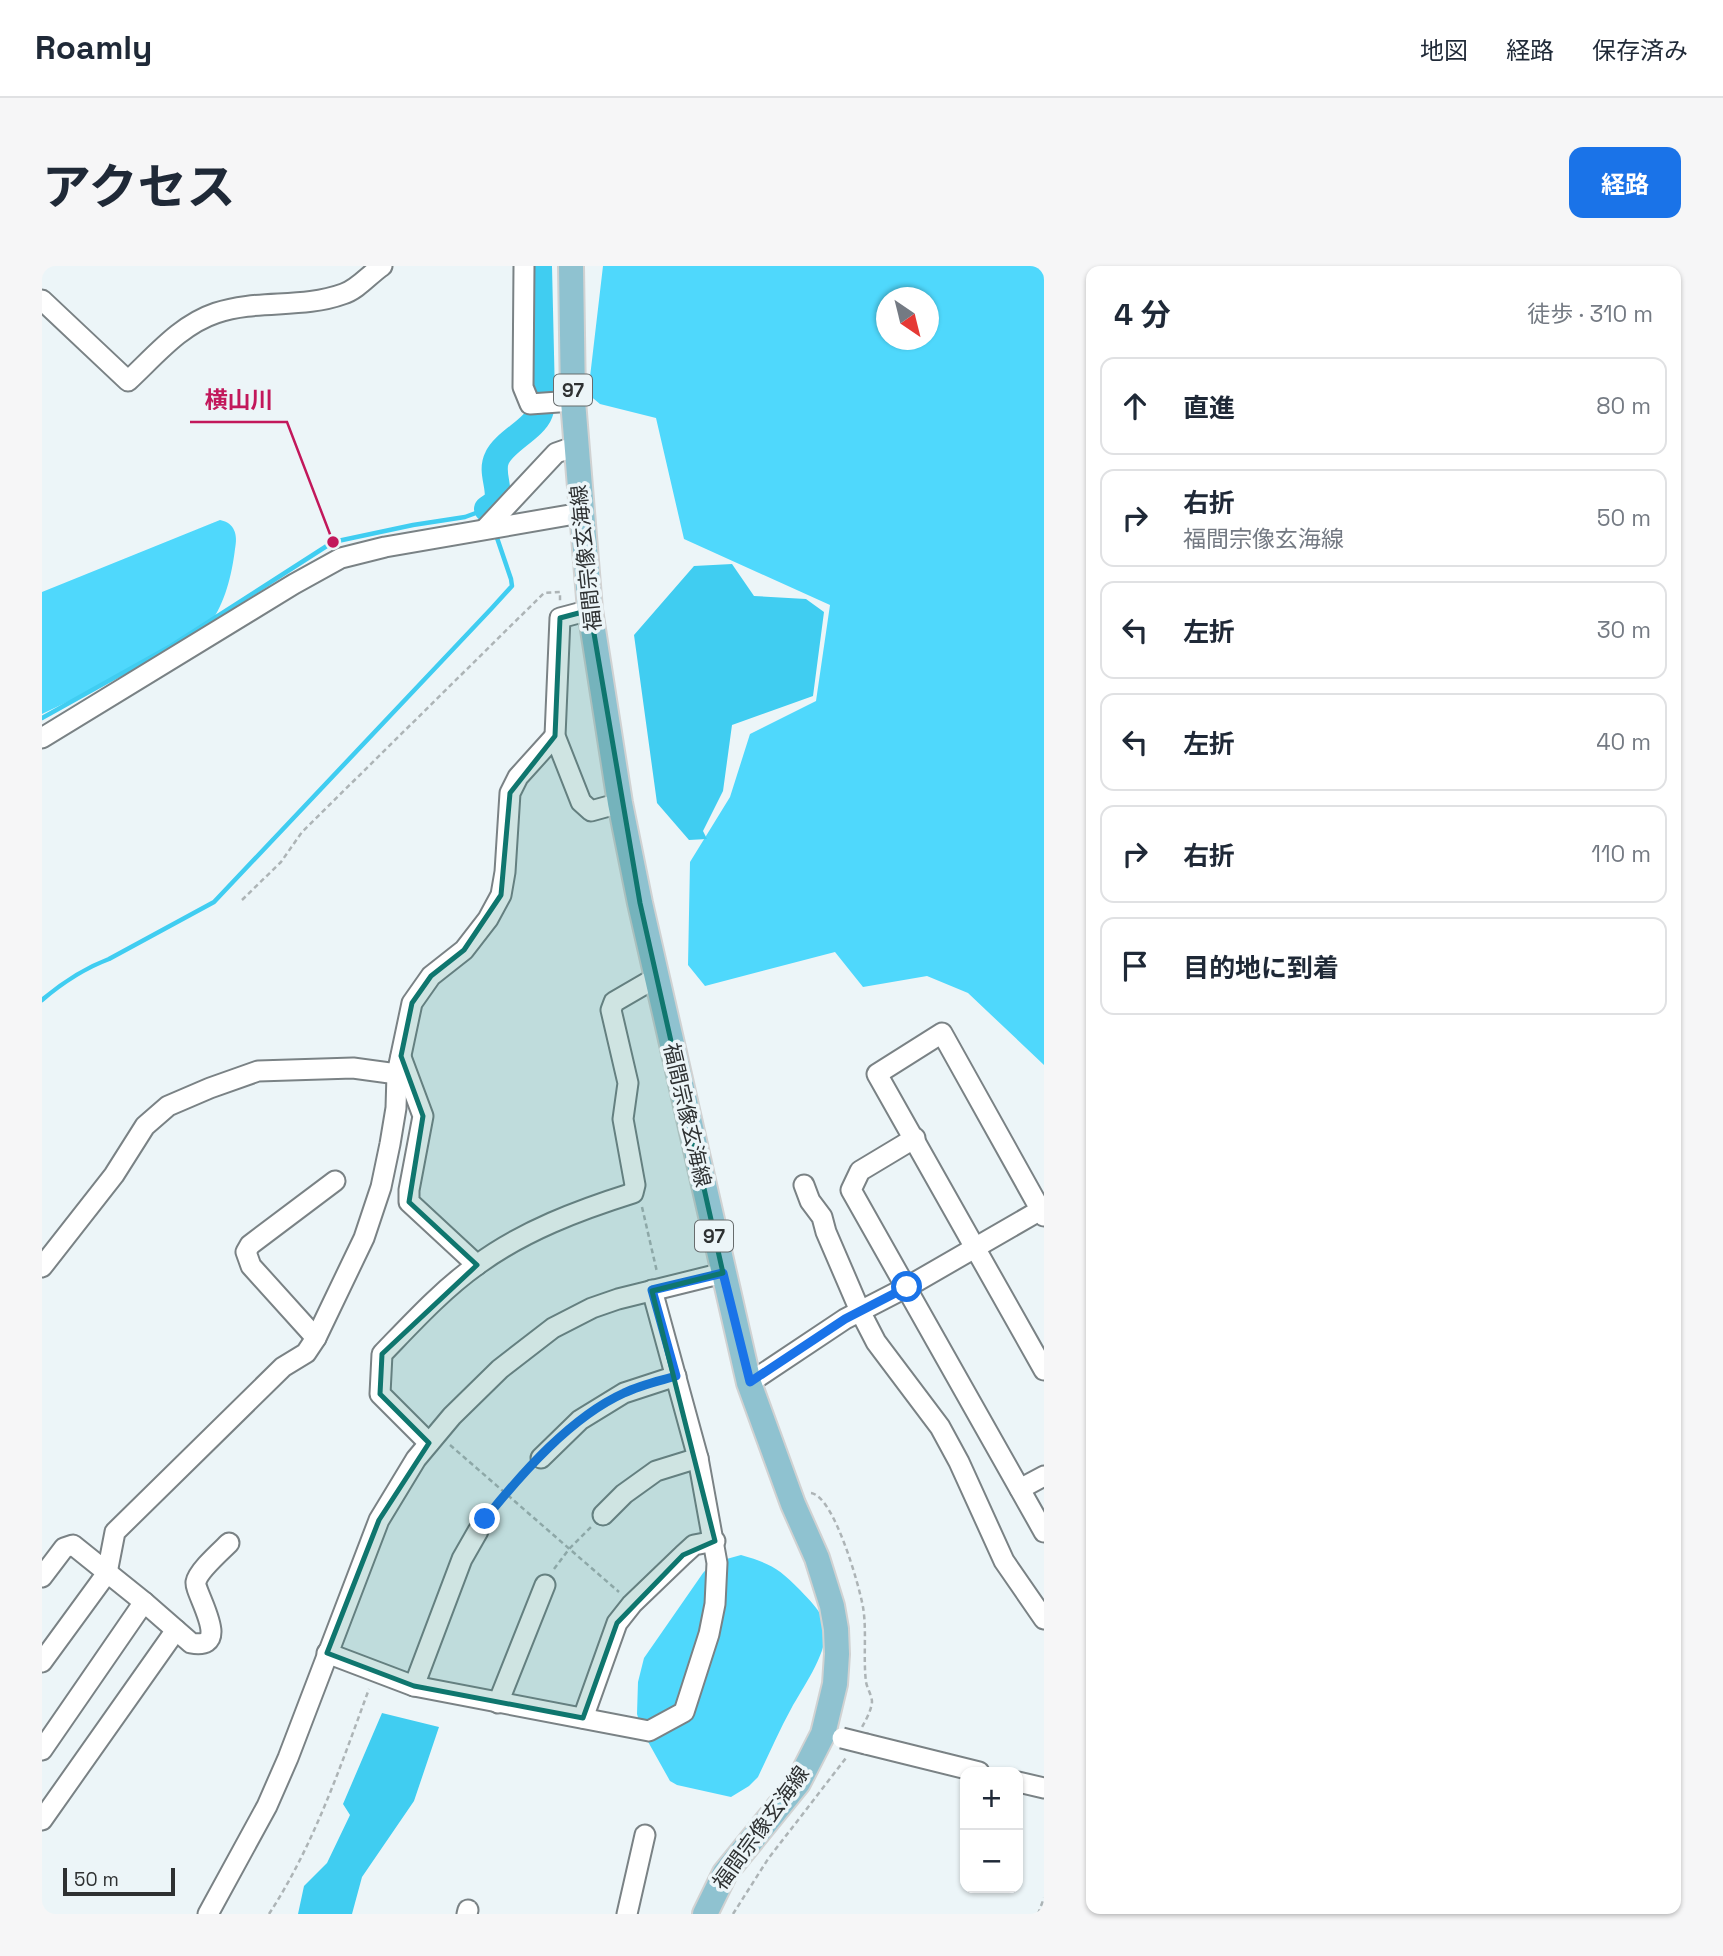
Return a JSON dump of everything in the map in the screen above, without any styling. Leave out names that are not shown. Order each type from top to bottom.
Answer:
[{"type":"main road","name":"福間宗像玄海線","points":[[571,266],[573,401],[590,610],[620,803],[723,1273],[750,1382],[793,1504],[817,1558],[832,1606],[837,1654],[832,1736],[725,1873],[705,1914]]},
{"type":"street","points":[[42,300],[128,381],[184,328],[216,313],[258,305],[292,304],[345,294],[382,266]]},
{"type":"street","points":[[524,266],[523,387],[530,404],[573,401]]},
{"type":"street","points":[[485,529],[556,453],[576,446]]},
{"type":"street","points":[[42,738],[341,558],[385,547],[582,513]]},
{"type":"street","points":[[590,610],[560,618],[555,736],[581,802],[591,811],[620,803]]},
{"type":"street","points":[[42,1662],[107,1573],[115,1532],[283,1367],[306,1353],[316,1338],[364,1238],[380,1187],[396,1108],[399,1065],[412,1003],[431,976],[464,950],[488,919],[501,895],[510,793],[518,777],[555,736]]},
{"type":"street","points":[[433,1438],[380,1394],[382,1354],[432,1303],[477,1265],[537,1230],[581,1210],[633,1193],[635,1185],[623,1119],[628,1083],[611,1010],[614,1002],[657,978]]},
{"type":"street","points":[[750,1382],[860,1311],[907,1287],[976,1247],[1043,1211],[942,1033],[877,1074],[915,1138],[976,1247],[1044,1370]]},
{"type":"street","points":[[399,1065],[423,1116],[409,1202],[477,1265]]},
{"type":"street","points":[[42,1267],[114,1175],[145,1126],[168,1106],[258,1071],[399,1065]]},
{"type":"street","points":[[915,1138],[860,1171],[851,1190],[1044,1532]]},
{"type":"street","points":[[316,1338],[251,1266],[246,1252],[250,1245],[335,1181]]},
{"type":"street","points":[[804,1185],[810,1201],[822,1217],[860,1311],[876,1342],[940,1427],[1004,1561],[1044,1619]]},
{"type":"street","points":[[208,1914],[267,1806],[288,1758],[379,1520],[402,1479],[433,1438],[500,1368],[553,1328],[592,1308],[723,1273]]},
{"type":"street","points":[[327,1653],[414,1686],[649,1731],[684,1712],[706,1646],[713,1614],[717,1563],[698,1458],[657,1289]]},
{"type":"street","points":[[541,1458],[580,1420],[624,1393],[676,1376]]},
{"type":"street","points":[[603,1515],[624,1494],[656,1471],[698,1458]]},
{"type":"street","points":[[1020,1489],[1044,1476]]},
{"type":"street","points":[[414,1686],[462,1559],[478,1531]]},
{"type":"street","points":[[583,1718],[617,1623],[632,1604],[694,1545],[715,1541]]},
{"type":"street","points":[[42,1577],[64,1548],[73,1545],[191,1643],[199,1645],[210,1635],[208,1612],[196,1583],[199,1575],[229,1543]]},
{"type":"street","points":[[498,1703],[545,1585]]},
{"type":"street","points":[[42,1750],[144,1602]]},
{"type":"street","points":[[42,1820],[176,1630]]},
{"type":"street","points":[[832,1736],[960,1767]]},
{"type":"street","points":[[1023,1783],[1044,1788]]},
{"type":"street","points":[[627,1914],[645,1835]]},
{"type":"path","points":[[242,900],[282,862],[302,832],[544,593],[560,592],[560,618]]},
{"type":"path","points":[[633,1193],[639,1198],[657,1289]]},
{"type":"path","points":[[433,1438],[506,1493],[632,1604]]},
{"type":"path","points":[[478,1531],[506,1493],[541,1458]]},
{"type":"path","points":[[545,1585],[569,1549],[603,1515]]},
{"type":"path","points":[[270,1914],[316,1825],[376,1672]]},
{"type":"path","points":[[1038,1914],[1044,1899]]},
{"type":"highlighted area","points":[[590,610],[640,903],[723,1273],[652,1291],[715,1541],[683,1555],[617,1623],[583,1718],[414,1686],[327,1653],[379,1520],[429,1443],[380,1394],[382,1354],[477,1265],[409,1202],[423,1116],[401,1056],[412,1003],[431,976],[464,950],[501,895],[510,793],[555,736],[560,618]]},
{"type":"shaded area","points":[[603,266],[1044,266],[1044,1065],[968,993],[927,976],[863,987],[835,952],[705,986],[688,965],[690,862],[730,797],[750,734],[816,701],[830,605],[684,539],[656,418],[600,404],[588,394]]},
{"type":"shaded area","points":[[220,520],[232,527],[236,534],[236,544],[227,589],[209,625],[192,641],[172,653],[42,714],[42,592]]},
{"type":"shaded area","points":[[732,564],[754,596],[806,599],[824,612],[813,696],[732,725],[723,791],[703,831],[707,839],[689,840],[657,803],[634,635],[694,566]]},
{"type":"shaded area","points":[[741,1555],[773,1567],[793,1583],[821,1615],[825,1635],[820,1657],[758,1777],[731,1797],[670,1781],[642,1731],[637,1714],[638,1682],[644,1658],[703,1573],[712,1563]]},
{"type":"shaded area","points":[[382,1713],[439,1727],[414,1801],[362,1877],[352,1914],[298,1914],[304,1886],[327,1863],[350,1815],[343,1804]]},
{"type":"waterway","points":[[487,509],[497,502],[497,458],[506,446],[537,419],[541,409],[539,266]]},
{"type":"waterway","points":[[42,718],[171,646],[333,542],[465,517],[487,509],[490,518]]},
{"type":"waterway","points":[[42,1000],[83,971],[214,902],[512,586],[495,532]]},
{"type":"place","name":"横山川","points":[[333,542]]},
{"type":"route","points":[[485,1519],[528,1470],[580,1420],[624,1393],[676,1376],[652,1290],[723,1273],[750,1382],[845,1319],[907,1287]]}]
